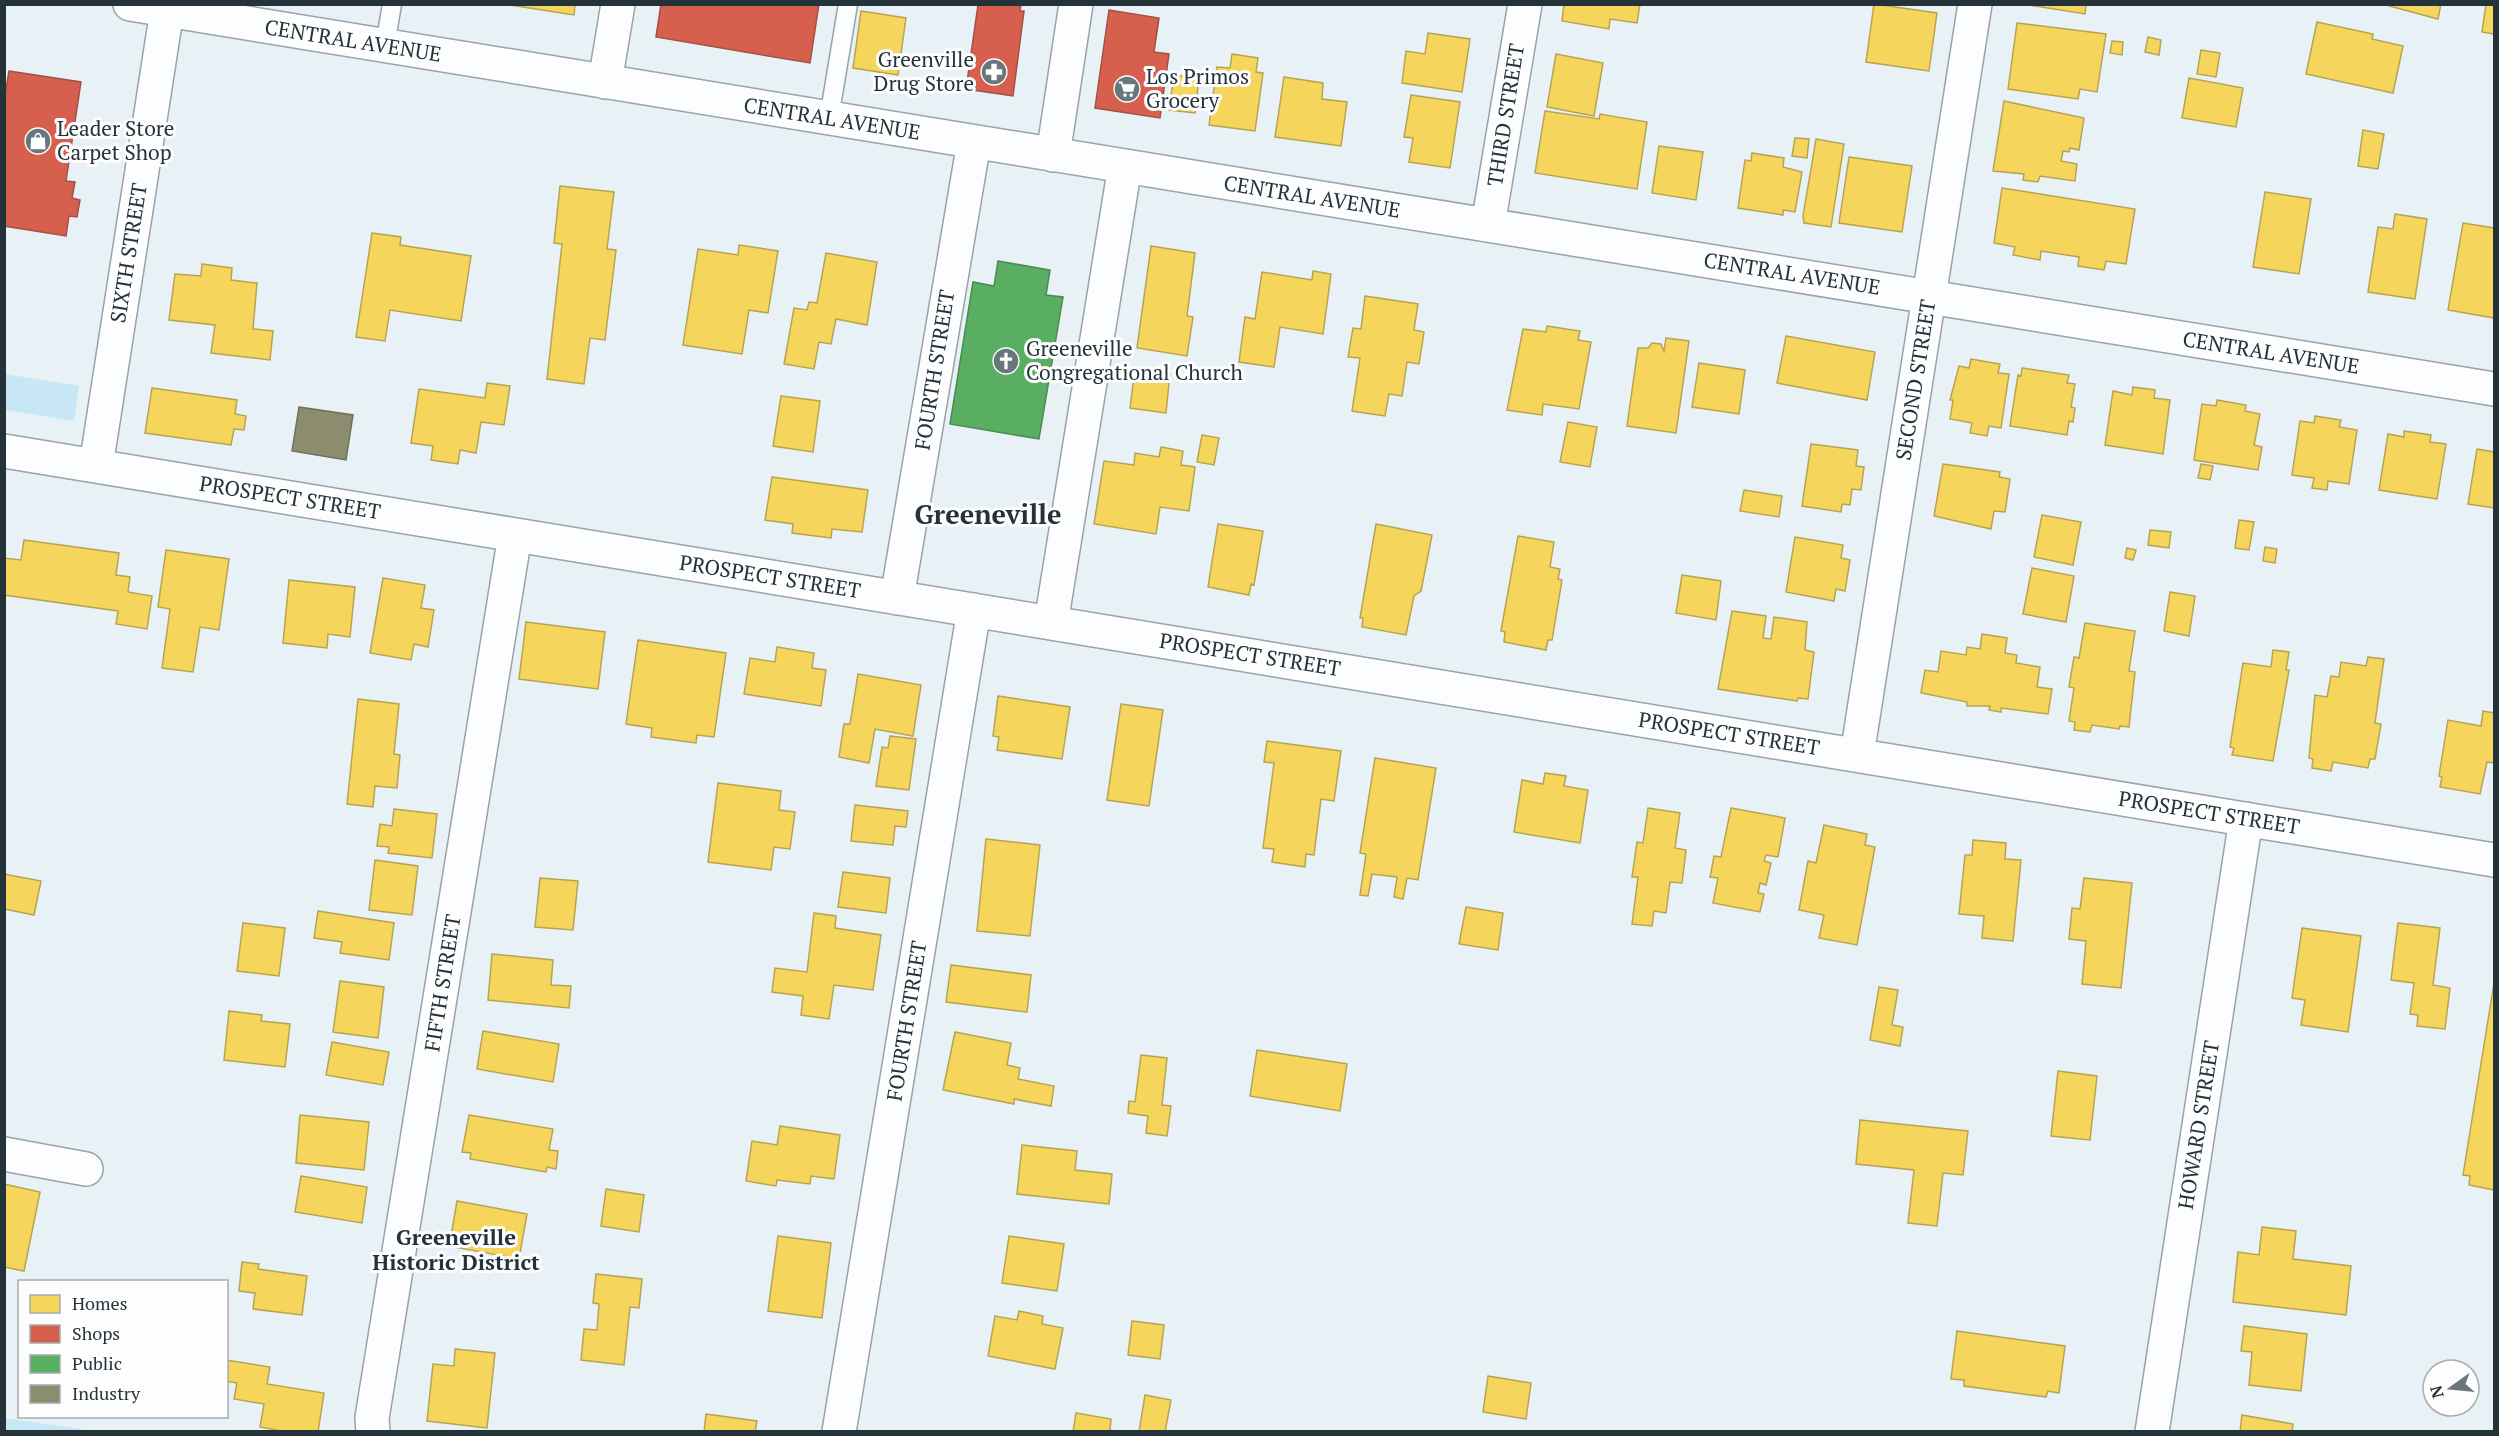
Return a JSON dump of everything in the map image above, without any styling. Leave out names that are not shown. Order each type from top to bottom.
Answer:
[{"type":"street","name":"CENTRAL AVENUE","points":[[130,4],[167,8],[385,46],[2494,389]]},
{"type":"street","points":[[605,82],[618,4]]},
{"type":"street","points":[[1053,155],[1076,4]]},
{"type":"street","name":"THIRD STREET","points":[[1488,225],[1525,4]]},
{"type":"street","name":"SECOND STREET","points":[[1857,755],[1975,4]]},
{"type":"street","name":"SIXTH STREET","points":[[96,466],[167,8]]},
{"type":"street","name":"FOURTH STREET","points":[[897,598],[974,142]]},
{"type":"street","points":[[1051,623],[1125,166]]},
{"type":"street","name":"PROSPECT STREET","points":[[4,451],[2494,860]]},
{"type":"street","name":"FIFTH STREET","points":[[373,1431],[372,1418],[515,535]]},
{"type":"street","name":"FOURTH STREET","points":[[839,1431],[974,610]]},
{"type":"street","name":"HOWARD STREET","points":[[2152,1431],[2246,819]]},
{"type":"street","points":[[4,1154],[86,1169]]},
{"type":"lane","points":[[385,46],[392,4]]},
{"type":"lane","points":[[829,118],[848,4]]},
{"type":"shaded area","points":[[5,374],[79,386],[74,421],[5,410]]},
{"type":"shaded area","points":[[5,1418],[94,1431],[5,1431]]},
{"type":"building: Homes","points":[[503,4],[575,4],[574,15]]},
{"type":"building: Homes","points":[[1564,4],[1640,4],[1637,23],[1610,19],[1609,29],[1562,21]]},
{"type":"building: Homes","points":[[1874,4],[1937,13],[1929,71],[1866,62]]},
{"type":"building: Homes","points":[[2023,4],[2086,4],[2085,14]]},
{"type":"building: Homes","points":[[2382,4],[2441,4],[2438,19]]},
{"type":"building: Homes","points":[[2486,4],[2494,4],[2494,34],[2482,32]]},
{"type":"building: Homes","points":[[861,11],[906,18],[898,75],[853,68]]},
{"type":"building: Homes","points":[[2317,22],[2373,34],[2372,39],[2403,46],[2393,93],[2306,74]]},
{"type":"building: Homes","points":[[2017,23],[2106,34],[2097,92],[2080,89],[2078,99],[2008,89]]},
{"type":"building: Homes","points":[[1428,33],[1470,39],[1462,92],[1402,83],[1406,51],[1425,54]]},
{"type":"building: Homes","points":[[2148,37],[2161,40],[2159,55],[2145,52]]},
{"type":"building: Homes","points":[[2112,41],[2123,42],[2122,55],[2110,53]]},
{"type":"building: Homes","points":[[2201,50],[2220,53],[2216,77],[2197,74]]},
{"type":"building: Homes","points":[[1232,54],[1258,58],[1256,72],[1263,73],[1255,131],[1209,125],[1217,67],[1230,68]]},
{"type":"building: Homes","points":[[1556,54],[1603,63],[1594,116],[1547,107]]},
{"type":"building: Homes","points":[[1174,75],[1199,78],[1195,113],[1169,110]]},
{"type":"building: Homes","points":[[1284,77],[1323,83],[1322,99],[1347,102],[1341,146],[1275,137]]},
{"type":"building: Homes","points":[[2189,78],[2243,88],[2236,127],[2182,118]]},
{"type":"building: Homes","points":[[1411,95],[1460,102],[1450,168],[1409,162],[1413,138],[1404,137]]},
{"type":"building: Homes","points":[[2004,101],[2084,118],[2079,150],[2070,148],[2069,152],[2063,151],[2061,161],[2077,164],[2075,181],[2040,176],[2038,182],[2023,180],[2024,174],[1993,171]]},
{"type":"building: Homes","points":[[1545,111],[1599,119],[1600,114],[1647,122],[1637,189],[1535,173]]},
{"type":"building: Homes","points":[[2363,130],[2384,134],[2378,169],[2358,166]]},
{"type":"building: Homes","points":[[1795,138],[1809,139],[1807,158],[1792,156]]},
{"type":"building: Homes","points":[[1816,139],[1844,144],[1831,227],[1804,223],[1803,216]]},
{"type":"building: Homes","points":[[1659,146],[1703,152],[1696,200],[1652,193]]},
{"type":"building: Homes","points":[[1752,153],[1784,158],[1783,167],[1802,172],[1795,212],[1783,210],[1783,215],[1738,208],[1745,160],[1751,161]]},
{"type":"building: Homes","points":[[1849,157],[1912,166],[1902,232],[1839,223]]},
{"type":"building: Homes","points":[[560,186],[614,192],[607,249],[616,250],[605,340],[590,338],[584,384],[547,379],[562,244],[554,243]]},
{"type":"building: Homes","points":[[2002,188],[2135,209],[2126,264],[2106,261],[2104,270],[2078,266],[2079,257],[2041,251],[2040,260],[2013,255],[2015,247],[1994,243]]},
{"type":"building: Homes","points":[[2265,192],[2311,199],[2299,274],[2253,267]]},
{"type":"building: Homes","points":[[2395,214],[2427,219],[2415,299],[2368,292],[2378,227],[2393,229]]},
{"type":"building: Homes","points":[[2463,223],[2494,228],[2494,318],[2448,310]]},
{"type":"building: Homes","points":[[372,233],[401,237],[400,245],[471,256],[461,321],[390,310],[385,341],[356,337]]},
{"type":"building: Homes","points":[[739,245],[778,251],[768,313],[749,310],[742,354],[683,345],[698,249],[738,255]]},
{"type":"building: Homes","points":[[1151,246],[1195,253],[1187,316],[1193,317],[1187,356],[1137,348]]},
{"type":"building: Homes","points":[[826,253],[877,262],[867,325],[836,319],[831,344],[819,342],[814,369],[784,364],[794,308],[807,310],[809,302],[817,303]]},
{"type":"building: Homes","points":[[202,264],[232,268],[231,280],[257,283],[253,329],[273,331],[270,360],[211,353],[215,325],[169,320],[175,274],[201,276]]},
{"type":"building: Homes","points":[[1313,271],[1331,274],[1323,334],[1280,327],[1274,367],[1239,362],[1245,317],[1255,319],[1262,272],[1312,280]]},
{"type":"building: Homes","points":[[1365,296],[1418,304],[1414,330],[1424,332],[1419,364],[1407,362],[1402,396],[1389,394],[1385,416],[1352,411],[1360,358],[1348,357],[1353,328],[1361,329]]},
{"type":"building: Homes","points":[[1547,326],[1580,331],[1578,340],[1591,342],[1579,409],[1543,404],[1542,415],[1507,410],[1523,329],[1546,332]]},
{"type":"building: Homes","points":[[1786,336],[1875,352],[1867,400],[1777,383]]},
{"type":"building: Homes","points":[[1666,338],[1689,341],[1676,433],[1627,426],[1638,348],[1648,348],[1652,343],[1661,344],[1664,351]]},
{"type":"building: Homes","points":[[1971,359],[2000,364],[1998,373],[2009,374],[2001,428],[1989,426],[1987,436],[1970,433],[1972,423],[1950,419],[1953,400],[1950,400],[1959,366],[1969,368]]},
{"type":"building: Homes","points":[[1699,363],[1745,370],[1739,414],[1692,407]]},
{"type":"building: Homes","points":[[2022,368],[2069,375],[2067,383],[2075,384],[2071,407],[2075,408],[2073,422],[2069,421],[2067,435],[2010,426],[2018,375],[2021,376]]},
{"type":"building: Homes","points":[[1135,369],[1170,373],[1166,413],[1130,408]]},
{"type":"building: Homes","points":[[487,383],[510,386],[504,425],[481,422],[476,453],[460,450],[458,464],[431,460],[433,446],[411,443],[419,389],[485,398]]},
{"type":"building: Homes","points":[[2133,387],[2155,390],[2154,398],[2170,400],[2163,454],[2105,445],[2113,391],[2132,395]]},
{"type":"building: Homes","points":[[152,388],[237,400],[235,414],[246,416],[244,430],[234,429],[231,445],[145,433]]},
{"type":"building: Homes","points":[[781,396],[820,401],[813,452],[773,446]]},
{"type":"building: Homes","points":[[2217,400],[2246,405],[2245,411],[2260,414],[2254,445],[2262,447],[2258,470],[2194,460],[2202,404],[2216,406]]},
{"type":"building: Homes","points":[[2315,416],[2341,420],[2339,427],[2357,430],[2349,484],[2328,481],[2327,490],[2312,488],[2314,478],[2292,475],[2300,421],[2314,423]]},
{"type":"building: Homes","points":[[1568,422],[1597,427],[1590,467],[1560,462]]},
{"type":"building: Homes","points":[[2404,431],[2431,435],[2430,442],[2446,444],[2437,499],[2379,490],[2388,434],[2404,437]]},
{"type":"building: Homes","points":[[1202,435],[1219,438],[1214,465],[1197,462]]},
{"type":"building: Homes","points":[[1811,444],[1858,450],[1856,466],[1864,467],[1861,490],[1852,489],[1850,505],[1842,504],[1841,512],[1802,506]]},
{"type":"building: Homes","points":[[1161,447],[1183,451],[1181,465],[1195,467],[1189,511],[1160,507],[1156,534],[1094,524],[1104,461],[1134,465],[1135,453],[1159,457]]},
{"type":"building: Homes","points":[[2477,449],[2494,452],[2494,508],[2468,504]]},
{"type":"building: Homes","points":[[1943,464],[2000,472],[1999,477],[2010,479],[2005,512],[1994,511],[1991,529],[1934,516]]},
{"type":"building: Homes","points":[[2201,464],[2213,466],[2210,480],[2198,478]]},
{"type":"building: Homes","points":[[772,477],[868,490],[862,532],[832,529],[831,538],[792,533],[793,524],[765,520]]},
{"type":"building: Homes","points":[[1744,490],[1782,496],[1779,517],[1740,511]]},
{"type":"building: Homes","points":[[2042,515],[2081,522],[2073,565],[2034,557]]},
{"type":"building: Homes","points":[[2239,520],[2254,522],[2249,550],[2235,548]]},
{"type":"building: Homes","points":[[1218,524],[1263,531],[1254,585],[1251,584],[1249,595],[1208,587]]},
{"type":"building: Homes","points":[[1376,524],[1432,535],[1421,591],[1414,596],[1406,635],[1362,627],[1363,618],[1360,618]]},
{"type":"building: Homes","points":[[2150,530],[2171,532],[2169,548],[2148,545]]},
{"type":"building: Homes","points":[[1518,536],[1554,542],[1550,567],[1560,569],[1558,579],[1562,580],[1552,640],[1548,640],[1546,650],[1504,642],[1505,632],[1501,631]]},
{"type":"building: Homes","points":[[1795,537],[1843,545],[1841,558],[1850,560],[1845,591],[1836,589],[1834,601],[1786,592]]},
{"type":"building: Homes","points":[[24,540],[119,553],[116,575],[130,577],[128,592],[152,596],[147,629],[116,624],[118,611],[4,595],[4,558],[21,560]]},
{"type":"building: Homes","points":[[2265,547],[2277,549],[2275,563],[2263,561]]},
{"type":"building: Homes","points":[[2127,548],[2136,550],[2133,560],[2125,558]]},
{"type":"building: Homes","points":[[166,550],[229,559],[219,630],[200,627],[193,672],[162,668],[170,609],[158,607]]},
{"type":"building: Homes","points":[[2032,568],[2074,576],[2066,622],[2023,614]]},
{"type":"building: Homes","points":[[1682,575],[1721,581],[1716,620],[1676,613]]},
{"type":"building: Homes","points":[[383,578],[425,585],[421,608],[434,610],[428,647],[414,644],[411,660],[370,653]]},
{"type":"building: Homes","points":[[289,580],[355,587],[350,637],[328,634],[327,648],[283,643]]},
{"type":"building: Homes","points":[[2170,592],[2195,596],[2189,636],[2164,631]]},
{"type":"building: Homes","points":[[1732,611],[1766,616],[1763,638],[1771,639],[1774,617],[1807,622],[1805,650],[1814,652],[1808,699],[1798,698],[1797,701],[1718,689]]},
{"type":"building: Homes","points":[[526,622],[605,632],[598,689],[519,679]]},
{"type":"building: Homes","points":[[2085,623],[2135,631],[2129,671],[2135,672],[2129,727],[2120,726],[2119,729],[2092,725],[2090,732],[2074,730],[2075,722],[2069,721],[2074,688],[2069,687],[2074,657],[2079,658]]},
{"type":"building: Homes","points":[[1982,634],[2007,638],[2005,653],[2017,655],[2016,663],[2040,667],[2037,687],[2052,689],[2048,714],[2001,708],[2001,712],[1989,710],[1990,706],[1967,706],[1967,702],[1921,693],[1925,670],[1938,672],[1941,651],[1966,655],[1967,647],[1980,649]]},
{"type":"building: Homes","points":[[638,640],[726,653],[714,737],[697,735],[696,743],[651,737],[652,728],[626,724]]},
{"type":"building: Homes","points":[[777,647],[814,653],[812,668],[826,670],[821,706],[744,694],[750,658],[775,662]]},
{"type":"building: Homes","points":[[2273,650],[2289,652],[2286,670],[2289,670],[2273,761],[2232,755],[2234,748],[2230,747],[2243,663],[2271,667]]},
{"type":"building: Homes","points":[[2368,657],[2384,659],[2375,723],[2381,724],[2375,759],[2370,759],[2368,768],[2333,762],[2331,771],[2312,768],[2313,759],[2309,758],[2315,695],[2327,697],[2331,676],[2339,677],[2341,662],[2366,666]]},
{"type":"building: Homes","points":[[858,674],[921,685],[913,736],[875,729],[869,763],[839,757],[844,724],[850,724]]},
{"type":"building: Homes","points":[[998,696],[1070,707],[1062,759],[997,750],[999,737],[993,736]]},
{"type":"building: Homes","points":[[358,699],[399,704],[394,754],[400,755],[397,788],[375,786],[373,807],[347,804]]},
{"type":"building: Homes","points":[[1121,704],[1163,710],[1149,806],[1107,800]]},
{"type":"building: Homes","points":[[2483,711],[2494,713],[2494,763],[2487,762],[2480,794],[2440,787],[2442,777],[2439,776],[2448,720],[2481,726]]},
{"type":"building: Homes","points":[[890,736],[916,739],[909,790],[876,786],[882,747],[888,748]]},
{"type":"building: Homes","points":[[1267,741],[1341,751],[1334,801],[1321,799],[1314,855],[1306,854],[1305,867],[1272,862],[1274,849],[1263,848],[1274,763],[1264,762]]},
{"type":"building: Homes","points":[[1375,758],[1436,768],[1418,880],[1407,878],[1403,899],[1394,897],[1397,877],[1372,874],[1368,896],[1360,895],[1366,854],[1360,853]]},
{"type":"building: Homes","points":[[1545,773],[1566,776],[1564,786],[1588,790],[1580,843],[1514,832],[1522,780],[1543,784]]},
{"type":"building: Homes","points":[[718,783],[781,791],[779,810],[795,812],[790,849],[774,847],[771,870],[708,862]]},
{"type":"building: Homes","points":[[855,805],[908,811],[906,827],[895,826],[893,845],[851,841]]},
{"type":"building: Homes","points":[[1648,808],[1680,813],[1675,848],[1686,850],[1682,883],[1670,882],[1666,913],[1654,911],[1652,926],[1632,924],[1638,877],[1632,877],[1637,842],[1643,843]]},
{"type":"building: Homes","points":[[1731,808],[1785,818],[1778,857],[1766,855],[1764,861],[1771,863],[1766,885],[1760,883],[1758,893],[1764,894],[1760,912],[1713,903],[1718,878],[1710,877],[1714,856],[1721,857]]},
{"type":"building: Homes","points":[[394,809],[437,814],[432,858],[388,853],[389,847],[377,846],[380,824],[392,826]]},
{"type":"building: Homes","points":[[1824,825],[1867,834],[1865,845],[1875,847],[1857,945],[1819,938],[1824,915],[1799,910],[1808,861],[1816,863]]},
{"type":"building: Homes","points":[[986,839],[1040,845],[1030,936],[977,931]]},
{"type":"building: Homes","points":[[1973,840],[2006,843],[2005,859],[2021,860],[2013,941],[1982,938],[1984,916],[1959,914],[1965,855],[1972,855]]},
{"type":"building: Homes","points":[[375,860],[418,866],[412,915],[369,910]]},
{"type":"building: Homes","points":[[843,872],[890,878],[886,913],[838,907]]},
{"type":"building: Homes","points":[[4,874],[41,881],[34,915],[4,909]]},
{"type":"building: Homes","points":[[540,878],[578,881],[573,930],[535,927]]},
{"type":"building: Homes","points":[[2084,878],[2132,883],[2121,988],[2082,984],[2086,941],[2069,939],[2072,908],[2080,909]]},
{"type":"building: Homes","points":[[1466,907],[1503,913],[1498,950],[1459,944]]},
{"type":"building: Homes","points":[[318,911],[394,923],[389,960],[340,953],[342,942],[314,938]]},
{"type":"building: Homes","points":[[814,913],[836,916],[835,928],[881,935],[873,990],[834,985],[829,1019],[801,1015],[803,996],[772,992],[775,968],[807,972]]},
{"type":"building: Homes","points":[[243,923],[285,928],[279,976],[237,971]]},
{"type":"building: Homes","points":[[2398,923],[2440,928],[2433,985],[2450,988],[2445,1029],[2417,1026],[2418,1015],[2410,1014],[2414,983],[2391,980]]},
{"type":"building: Homes","points":[[2302,928],[2361,936],[2348,1032],[2301,1025],[2305,1000],[2292,998]]},
{"type":"building: Homes","points":[[492,954],[553,960],[551,985],[571,986],[569,1008],[488,1000]]},
{"type":"building: Homes","points":[[951,965],[1031,975],[1027,1012],[946,1002]]},
{"type":"building: Homes","points":[[340,981],[384,987],[378,1038],[333,1032]]},
{"type":"building: Homes","points":[[2494,983],[2494,1190],[2469,1185],[2470,1176],[2463,1175]]},
{"type":"building: Homes","points":[[1879,987],[1898,990],[1892,1025],[1903,1027],[1900,1046],[1870,1040]]},
{"type":"building: Homes","points":[[229,1011],[262,1015],[261,1021],[290,1024],[285,1067],[224,1060]]},
{"type":"building: Homes","points":[[483,1031],[559,1044],[553,1082],[477,1069]]},
{"type":"building: Homes","points":[[955,1032],[1011,1043],[1007,1065],[1020,1068],[1018,1079],[1054,1086],[1051,1106],[1014,1099],[1014,1104],[943,1090]]},
{"type":"building: Homes","points":[[332,1042],[389,1052],[383,1085],[326,1075]]},
{"type":"building: Homes","points":[[1257,1050],[1347,1064],[1340,1111],[1250,1096]]},
{"type":"building: Homes","points":[[1141,1055],[1167,1058],[1162,1105],[1171,1106],[1167,1136],[1146,1133],[1148,1116],[1128,1113],[1129,1101],[1135,1102]]},
{"type":"building: Homes","points":[[2058,1071],[2097,1076],[2090,1140],[2051,1136]]},
{"type":"building: Homes","points":[[300,1115],[369,1122],[364,1170],[296,1163]]},
{"type":"building: Homes","points":[[469,1115],[553,1129],[549,1150],[558,1151],[556,1169],[547,1167],[546,1172],[470,1159],[471,1153],[462,1152]]},
{"type":"building: Homes","points":[[1860,1120],[1968,1131],[1963,1175],[1943,1173],[1937,1226],[1908,1223],[1914,1170],[1856,1164]]},
{"type":"building: Homes","points":[[780,1126],[840,1135],[834,1179],[811,1176],[810,1184],[777,1180],[776,1186],[746,1181],[752,1141],[777,1145]]},
{"type":"building: Homes","points":[[1022,1145],[1077,1151],[1075,1170],[1112,1174],[1109,1204],[1017,1194]]},
{"type":"building: Homes","points":[[301,1176],[367,1187],[362,1223],[295,1212]]},
{"type":"building: Homes","points":[[4,1184],[40,1192],[24,1271],[4,1267]]},
{"type":"building: Homes","points":[[606,1189],[644,1195],[639,1232],[601,1226]]},
{"type":"building: Homes","points":[[457,1201],[527,1214],[519,1259],[454,1247],[455,1243],[450,1242]]},
{"type":"building: Homes","points":[[2262,1227],[2296,1231],[2293,1259],[2351,1266],[2346,1315],[2233,1302],[2238,1252],[2259,1255]]},
{"type":"building: Homes","points":[[778,1236],[831,1243],[822,1318],[768,1311]]},
{"type":"building: Homes","points":[[1009,1236],[1064,1244],[1057,1291],[1002,1283]]},
{"type":"building: Homes","points":[[242,1262],[259,1264],[258,1269],[307,1276],[302,1315],[253,1309],[255,1293],[239,1291]]},
{"type":"building: Homes","points":[[596,1274],[642,1279],[639,1308],[630,1307],[624,1365],[581,1360],[584,1329],[597,1330],[599,1304],[593,1303]]},
{"type":"building: Homes","points":[[1019,1311],[1043,1316],[1042,1324],[1063,1328],[1055,1369],[988,1356],[995,1316],[1017,1320]]},
{"type":"building: Homes","points":[[1132,1321],[1164,1325],[1160,1359],[1128,1355]]},
{"type":"building: Homes","points":[[2244,1326],[2307,1334],[2301,1391],[2249,1385],[2252,1352],[2241,1351]]},
{"type":"building: Homes","points":[[1957,1331],[2065,1346],[2059,1393],[2048,1391],[2046,1397],[1964,1386],[1964,1380],[1951,1379]]},
{"type":"building: Homes","points":[[455,1349],[495,1353],[487,1428],[427,1421],[433,1364],[454,1366]]},
{"type":"building: Homes","points":[[228,1360],[270,1367],[267,1384],[324,1393],[318,1432],[286,1432],[260,1427],[264,1404],[234,1399],[237,1383],[228,1381]]},
{"type":"building: Homes","points":[[1488,1376],[1531,1383],[1526,1419],[1483,1412]]},
{"type":"building: Homes","points":[[1145,1395],[1171,1400],[1165,1432],[1139,1432]]},
{"type":"building: Homes","points":[[1076,1413],[1111,1419],[1110,1430],[1120,1432],[1073,1432]]},
{"type":"building: Homes","points":[[706,1414],[757,1421],[755,1432],[704,1432]]},
{"type":"building: Homes","points":[[2242,1415],[2293,1424],[2292,1432],[2240,1432]]},
{"type":"building: Shops","points":[[661,4],[819,4],[810,63],[656,37]]},
{"type":"building: Shops","points":[[1021,4],[1020,11],[1024,11],[1013,96],[966,89],[978,5]]},
{"type":"building: Shops","points":[[1109,10],[1159,18],[1154,52],[1169,54],[1160,118],[1095,108]]},
{"type":"building: Shops","name":"Leader Store Carpet Shop","points":[[9,71],[81,82],[66,181],[75,182],[72,198],[80,200],[77,217],[69,216],[66,236],[4,226],[4,101]]},
{"type":"building: Public","name":"Greeneville Congregational Church","points":[[998,261],[1050,270],[1046,295],[1063,297],[1039,439],[950,424],[973,282],[994,286]]},
{"type":"building: Industry","points":[[299,407],[353,415],[346,460],[292,451]]},
{"type":"place","name":"Greenville Drug Store","points":[[994,72]]},
{"type":"place","name":"Los Primos Grocery","points":[[1127,89]]},
{"type":"place","name":"Leader Store Carpet Shop","points":[[38,141]]},
{"type":"place","name":"Greeneville Congregational Church","points":[[1006,361]]},
{"type":"district","name":"Greeneville","points":[[988,515]]},
{"type":"district","name":"Greeneville Historic District","points":[[456,1250]]}]
